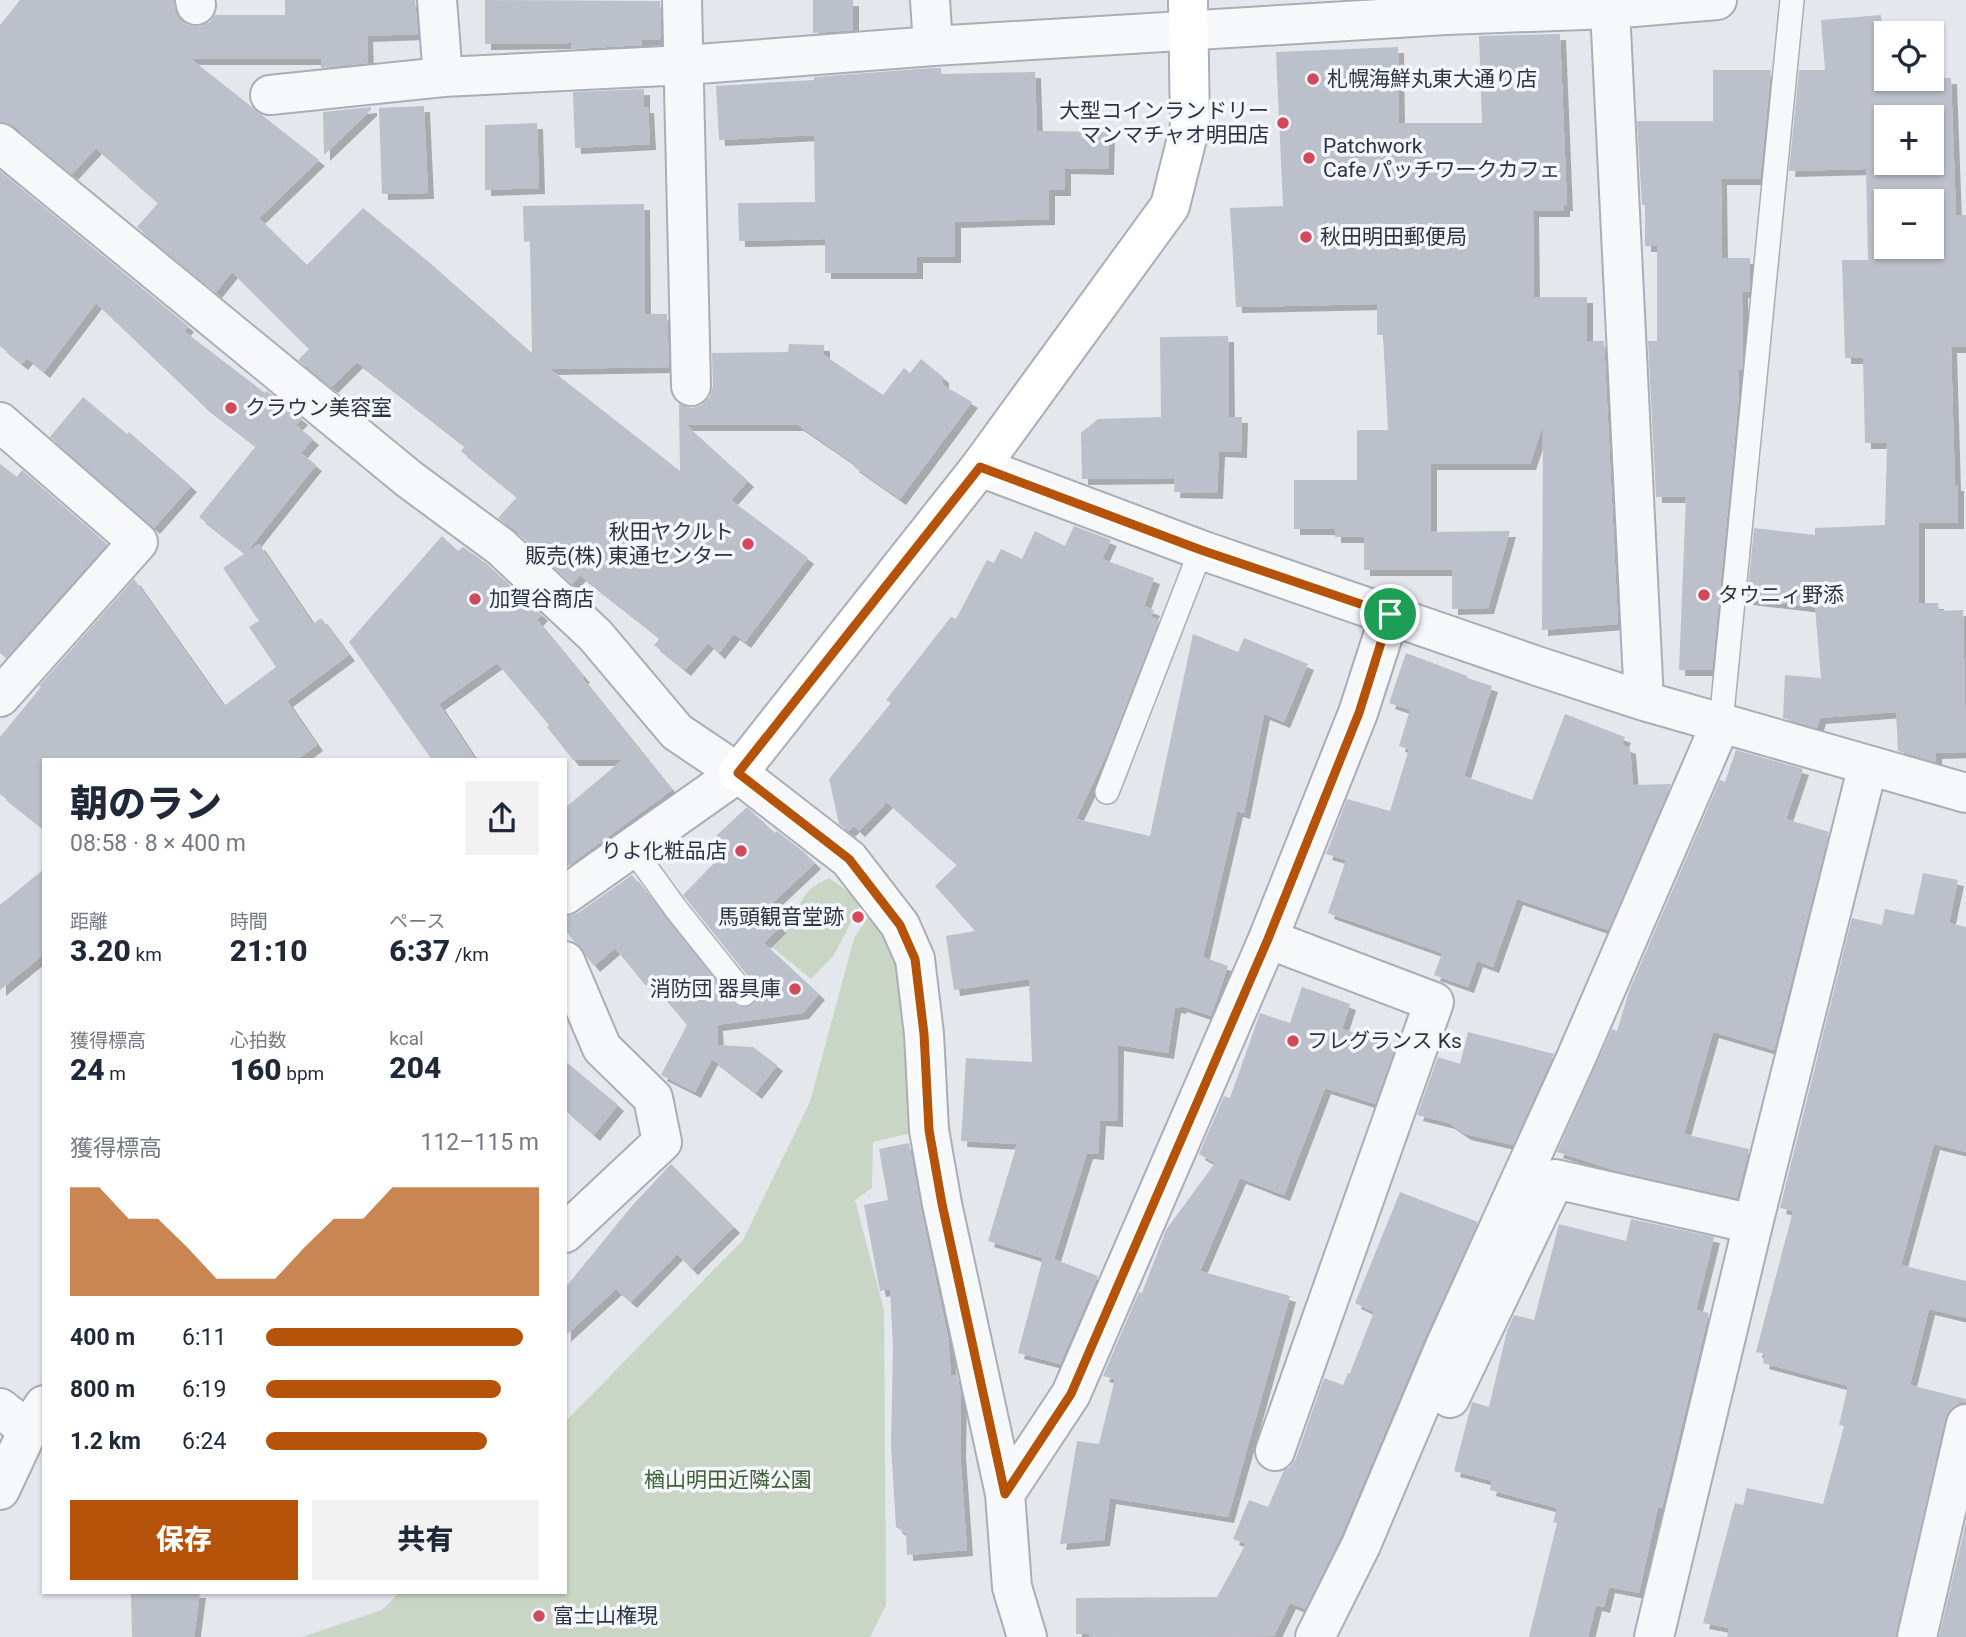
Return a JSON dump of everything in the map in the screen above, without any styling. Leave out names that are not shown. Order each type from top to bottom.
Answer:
[{"type":"street","points":[[437,0],[443,77]]},
{"type":"street","points":[[682,0],[691,386]]},
{"type":"street","points":[[930,0],[933,46]]},
{"type":"street","points":[[270,95],[443,77],[685,65],[933,46],[1188,16],[1445,8],[1610,9],[1717,0]]},
{"type":"street","points":[[1610,9],[1644,701]]},
{"type":"street","points":[[567,894],[738,773],[980,467],[1170,206],[1190,126],[1188,16]]},
{"type":"street","points":[[0,143],[409,479],[500,547],[596,635],[677,732],[738,773],[849,859],[900,925],[915,959],[924,1034],[929,1130],[942,1204],[1005,1494],[1012,1587],[1027,1637]]},
{"type":"street","points":[[0,422],[138,541],[0,697]]},
{"type":"street","points":[[980,467],[1201,550],[1644,701],[1966,793]]},
{"type":"street","points":[[1005,1494],[1071,1394],[1268,939],[1359,713],[1390,614]]},
{"type":"street","points":[[1315,1637],[1361,1545],[1446,1344],[1576,1058],[1721,723]]},
{"type":"street","points":[[1654,1637],[1753,1224],[1868,765]]},
{"type":"street","points":[[1268,939],[1434,1002],[1275,1451]]},
{"type":"street","points":[[567,966],[602,1048],[653,1098],[662,1142],[567,1231]]},
{"type":"street","points":[[1411,1478],[1555,1179],[1753,1224]]},
{"type":"street","points":[[0,1490],[24,1415]]},
{"type":"street","points":[[1917,1637],[1966,1424]]},
{"type":"lane","points":[[1721,723],[1792,0]]},
{"type":"lane","points":[[1107,792],[1201,550]]},
{"type":"lane","points":[[632,848],[744,994]]},
{"type":"green space","points":[[829,878],[862,901],[834,955],[811,979],[772,947],[788,928],[808,892]]},
{"type":"green space","name":"楢山明田近隣公園","points":[[873,910],[890,931],[914,1024],[920,1131],[873,1142],[872,1188],[855,1200],[884,1310],[886,1605],[870,1637],[302,1637],[382,1610],[398,1594],[567,1594],[567,1420],[743,1240],[810,1102],[854,938]]},
{"type":"building","points":[[20,0],[174,0],[180,20],[188,25],[200,26],[210,22],[215,15],[285,15],[285,0],[415,0],[418,34],[367,36],[368,63],[321,68],[321,59],[191,59],[319,160],[259,218],[307,265],[363,208],[532,353],[530,241],[524,242],[523,206],[644,204],[645,314],[667,314],[669,367],[550,369],[680,471],[679,404],[692,408],[702,405],[710,397],[713,385],[712,353],[788,352],[789,344],[824,345],[824,355],[883,395],[904,368],[910,373],[921,359],[943,377],[943,385],[972,402],[900,499],[798,425],[686,425],[748,481],[731,500],[808,558],[745,642],[734,634],[719,653],[708,643],[685,670],[654,645],[660,638],[580,575],[572,584],[516,531],[498,518],[517,497],[461,451],[465,446],[357,362],[332,387],[298,360],[309,349],[232,272],[216,292],[137,227],[158,203],[96,148],[72,174],[14,126],[0,122],[0,25]]},
{"type":"building","points":[[485,0],[660,1],[661,39],[642,40],[642,45],[572,49],[571,43],[485,44]]},
{"type":"building","points":[[813,0],[853,0],[853,30],[813,33]]},
{"type":"building","points":[[1881,15],[1881,21],[1874,21],[1874,91],[1944,91],[1944,78],[1951,78],[1956,215],[1966,215],[1966,347],[1951,347],[1958,523],[1919,523],[1919,603],[1938,603],[1939,611],[1963,610],[1966,752],[1936,753],[1936,762],[1898,751],[1896,712],[1820,718],[1817,728],[1783,718],[1785,675],[1821,678],[1815,607],[1747,599],[1754,528],[1815,535],[1815,528],[1885,525],[1887,443],[1865,443],[1863,358],[1845,358],[1842,260],[1868,260],[1866,169],[1789,171],[1799,70],[1825,70],[1821,20]]},
{"type":"building","points":[[1560,34],[1567,205],[1564,205],[1564,211],[1533,211],[1534,297],[1587,297],[1587,341],[1604,341],[1618,624],[1542,630],[1543,425],[1530,464],[1431,464],[1431,532],[1510,531],[1488,608],[1452,609],[1452,570],[1364,570],[1364,537],[1335,537],[1335,529],[1294,529],[1294,480],[1357,480],[1357,430],[1388,430],[1383,335],[1377,335],[1377,304],[1236,307],[1230,208],[1283,206],[1276,52],[1398,47],[1399,123],[1482,123],[1479,36]]},
{"type":"building","points":[[941,68],[941,74],[1035,72],[1037,131],[1109,132],[1108,169],[1065,168],[1065,190],[1049,190],[1049,219],[955,222],[955,257],[917,257],[917,273],[825,273],[825,239],[739,241],[738,203],[815,202],[814,135],[719,140],[716,86],[814,80],[814,77]]},
{"type":"building","points":[[1713,70],[1771,70],[1760,179],[1721,179],[1722,258],[1750,258],[1750,287],[1749,292],[1742,292],[1742,370],[1739,370],[1739,395],[1712,670],[1679,670],[1686,497],[1656,497],[1648,341],[1657,341],[1657,246],[1645,246],[1645,205],[1642,205],[1637,121],[1713,121]]},
{"type":"building","points":[[644,89],[650,144],[575,148],[573,92]]},
{"type":"building","points":[[424,106],[428,193],[382,194],[379,108]]},
{"type":"building","points":[[371,107],[371,110],[324,155],[323,112]]},
{"type":"building","points":[[537,123],[539,188],[485,190],[485,125]]},
{"type":"building","points":[[0,171],[188,326],[184,331],[302,419],[296,425],[313,439],[301,453],[316,465],[246,553],[259,544],[313,624],[321,618],[349,655],[287,701],[317,745],[300,758],[42,758],[42,827],[0,794],[0,737],[41,687],[39,686],[134,579],[224,706],[276,667],[249,627],[259,621],[223,568],[245,553],[199,517],[256,446],[203,405],[96,303],[44,372],[27,358],[22,364],[0,346]]},
{"type":"building","points":[[1228,336],[1229,417],[1242,417],[1241,452],[1219,451],[1217,493],[1174,492],[1175,478],[1082,479],[1081,433],[1098,419],[1161,417],[1160,337]]},
{"type":"building","points":[[83,397],[127,434],[129,432],[191,486],[154,528],[50,437]]},
{"type":"building","points":[[0,464],[17,477],[22,470],[107,544],[6,658],[0,653]]},
{"type":"building","points":[[1074,526],[1111,540],[1102,559],[1154,578],[1144,606],[1154,610],[1151,617],[1159,620],[1108,751],[1076,819],[1150,836],[1193,634],[1238,652],[1244,638],[1308,664],[1284,722],[1264,714],[1244,813],[1237,811],[1203,957],[1228,966],[1211,1016],[1181,1006],[1175,1007],[1168,1053],[1118,1045],[1117,1121],[1100,1120],[1098,1154],[1087,1153],[1054,1259],[1098,1276],[1060,1364],[1018,1353],[1043,1258],[988,1241],[1017,1144],[961,1141],[966,1058],[1032,1062],[1029,979],[954,990],[946,936],[975,931],[935,886],[957,865],[887,802],[859,831],[854,826],[849,831],[839,824],[829,779],[891,703],[886,700],[951,617],[956,619],[987,560],[994,563],[1001,549],[1022,559],[1035,531],[1065,546]]},
{"type":"building","points":[[442,536],[458,551],[463,547],[487,564],[542,615],[537,620],[672,790],[567,867],[567,806],[622,760],[573,760],[547,727],[549,725],[497,663],[439,704],[475,758],[431,758],[349,642]]},
{"type":"building","points":[[1406,653],[1492,686],[1464,776],[1532,800],[1565,714],[1625,737],[1622,745],[1630,748],[1633,785],[1671,784],[1608,930],[1517,899],[1493,967],[1477,961],[1468,987],[1434,975],[1442,953],[1328,913],[1346,860],[1326,854],[1347,799],[1390,811],[1409,749],[1399,746],[1410,710],[1389,703]]},
{"type":"building","points":[[1736,750],[1803,769],[1786,819],[1829,832],[1774,1050],[1713,1032],[1684,1134],[1749,1149],[1737,1198],[1617,1171],[1557,1152],[1612,1029],[1617,1031],[1629,991],[1720,780],[1725,782]]},
{"type":"building","points":[[747,807],[775,833],[777,831],[815,863],[764,911],[780,927],[764,943],[819,994],[803,1013],[717,1025],[718,1045],[753,1047],[777,1065],[756,1093],[712,1059],[695,1092],[661,1075],[687,1025],[650,981],[645,985],[615,948],[594,966],[567,932],[567,916],[578,913],[632,875],[733,1003],[740,1007],[752,1005],[757,998],[755,985],[683,895],[721,856],[716,850],[716,836]]},
{"type":"building","points":[[42,871],[42,956],[0,990],[0,905]]},
{"type":"building","points":[[1923,873],[1958,880],[1949,923],[1966,927],[1966,1152],[1934,1144],[1901,1265],[1966,1281],[1966,1318],[1929,1309],[1910,1385],[1966,1399],[1966,1403],[1959,1403],[1951,1409],[1945,1419],[1896,1637],[1727,1637],[1729,1628],[1703,1623],[1735,1503],[1743,1505],[1747,1488],[1823,1504],[1844,1426],[1839,1425],[1848,1386],[1763,1363],[1765,1354],[1756,1352],[1793,1211],[1780,1208],[1852,918],[1882,925],[1885,909],[1914,915]]},
{"type":"building","points":[[1302,987],[1350,1004],[1342,1029],[1396,1045],[1375,1104],[1325,1088],[1284,1195],[1240,1178],[1200,1271],[1290,1296],[1228,1517],[1110,1498],[1104,1540],[1060,1544],[1077,1441],[1099,1444],[1115,1379],[1103,1376],[1139,1292],[1142,1293],[1166,1230],[1215,1163],[1199,1154],[1224,1096],[1230,1098],[1260,1013],[1290,1023]]},
{"type":"building","points":[[1468,1032],[1554,1054],[1513,1145],[1465,1134],[1449,1123],[1417,1115],[1438,1057],[1460,1064]]},
{"type":"building","points":[[567,1063],[618,1105],[594,1135],[567,1112]]},
{"type":"building","points":[[909,1143],[948,1337],[951,1375],[957,1375],[961,1394],[960,1451],[967,1550],[907,1555],[906,1534],[896,1527],[891,1446],[893,1347],[890,1289],[880,1291],[864,1205],[888,1200],[879,1149]]},
{"type":"building","points":[[671,1164],[734,1227],[692,1269],[677,1254],[631,1302],[616,1289],[567,1334],[567,1286],[631,1207]]},
{"type":"building","points":[[1400,1192],[1478,1222],[1426,1335],[1341,1536],[1305,1609],[1290,1603],[1274,1636],[1089,1637],[1089,1634],[1076,1634],[1076,1598],[1217,1597],[1246,1544],[1233,1539],[1249,1500],[1268,1507],[1284,1470],[1290,1467],[1296,1458],[1324,1378],[1343,1385],[1350,1373],[1374,1312],[1355,1303]]},
{"type":"building","points":[[1631,1219],[1714,1237],[1696,1310],[1709,1313],[1662,1508],[1658,1507],[1639,1593],[1609,1587],[1604,1607],[1596,1605],[1588,1637],[1529,1637],[1557,1523],[1553,1522],[1557,1508],[1490,1490],[1492,1481],[1454,1471],[1472,1402],[1489,1407],[1507,1331],[1514,1315],[1534,1320],[1559,1224],[1626,1241]]},
{"type":"building","points":[[1966,1522],[1966,1637],[1939,1637]]},
{"type":"building","points":[[131,1594],[200,1594],[194,1637],[132,1637]]},
{"type":"place","name":"札幌海鮮丸東大通り店","points":[[1313,79]]},
{"type":"place","name":"大型コインランドリー マンマチャオ明田店","points":[[1283,123]]},
{"type":"place","name":"Patchwork Cafe パッチワークカフェ","points":[[1309,158]]},
{"type":"place","name":"秋田明田郵便局","points":[[1306,237]]},
{"type":"place","name":"クラウン美容室","points":[[231,408]]},
{"type":"place","name":"秋田ヤクルト 販売(株) 東通センター","points":[[748,544]]},
{"type":"place","name":"タウニィ野添","points":[[1704,595]]},
{"type":"place","name":"加賀谷商店","points":[[475,599]]},
{"type":"place","name":"りよ化粧品店","points":[[741,851]]},
{"type":"place","name":"馬頭観音堂跡","points":[[858,917]]},
{"type":"place","name":"消防団 器具庫","points":[[795,989]]},
{"type":"place","name":"フレグランス Ks","points":[[1293,1041]]},
{"type":"place","name":"富士山権現","points":[[539,1616]]},
{"type":"route","points":[[980,467],[1201,550],[1390,614],[1359,713],[1268,939],[1071,1394],[1005,1494],[942,1204],[929,1130],[924,1034],[915,959],[900,925],[849,859],[738,773],[980,467]]}]
